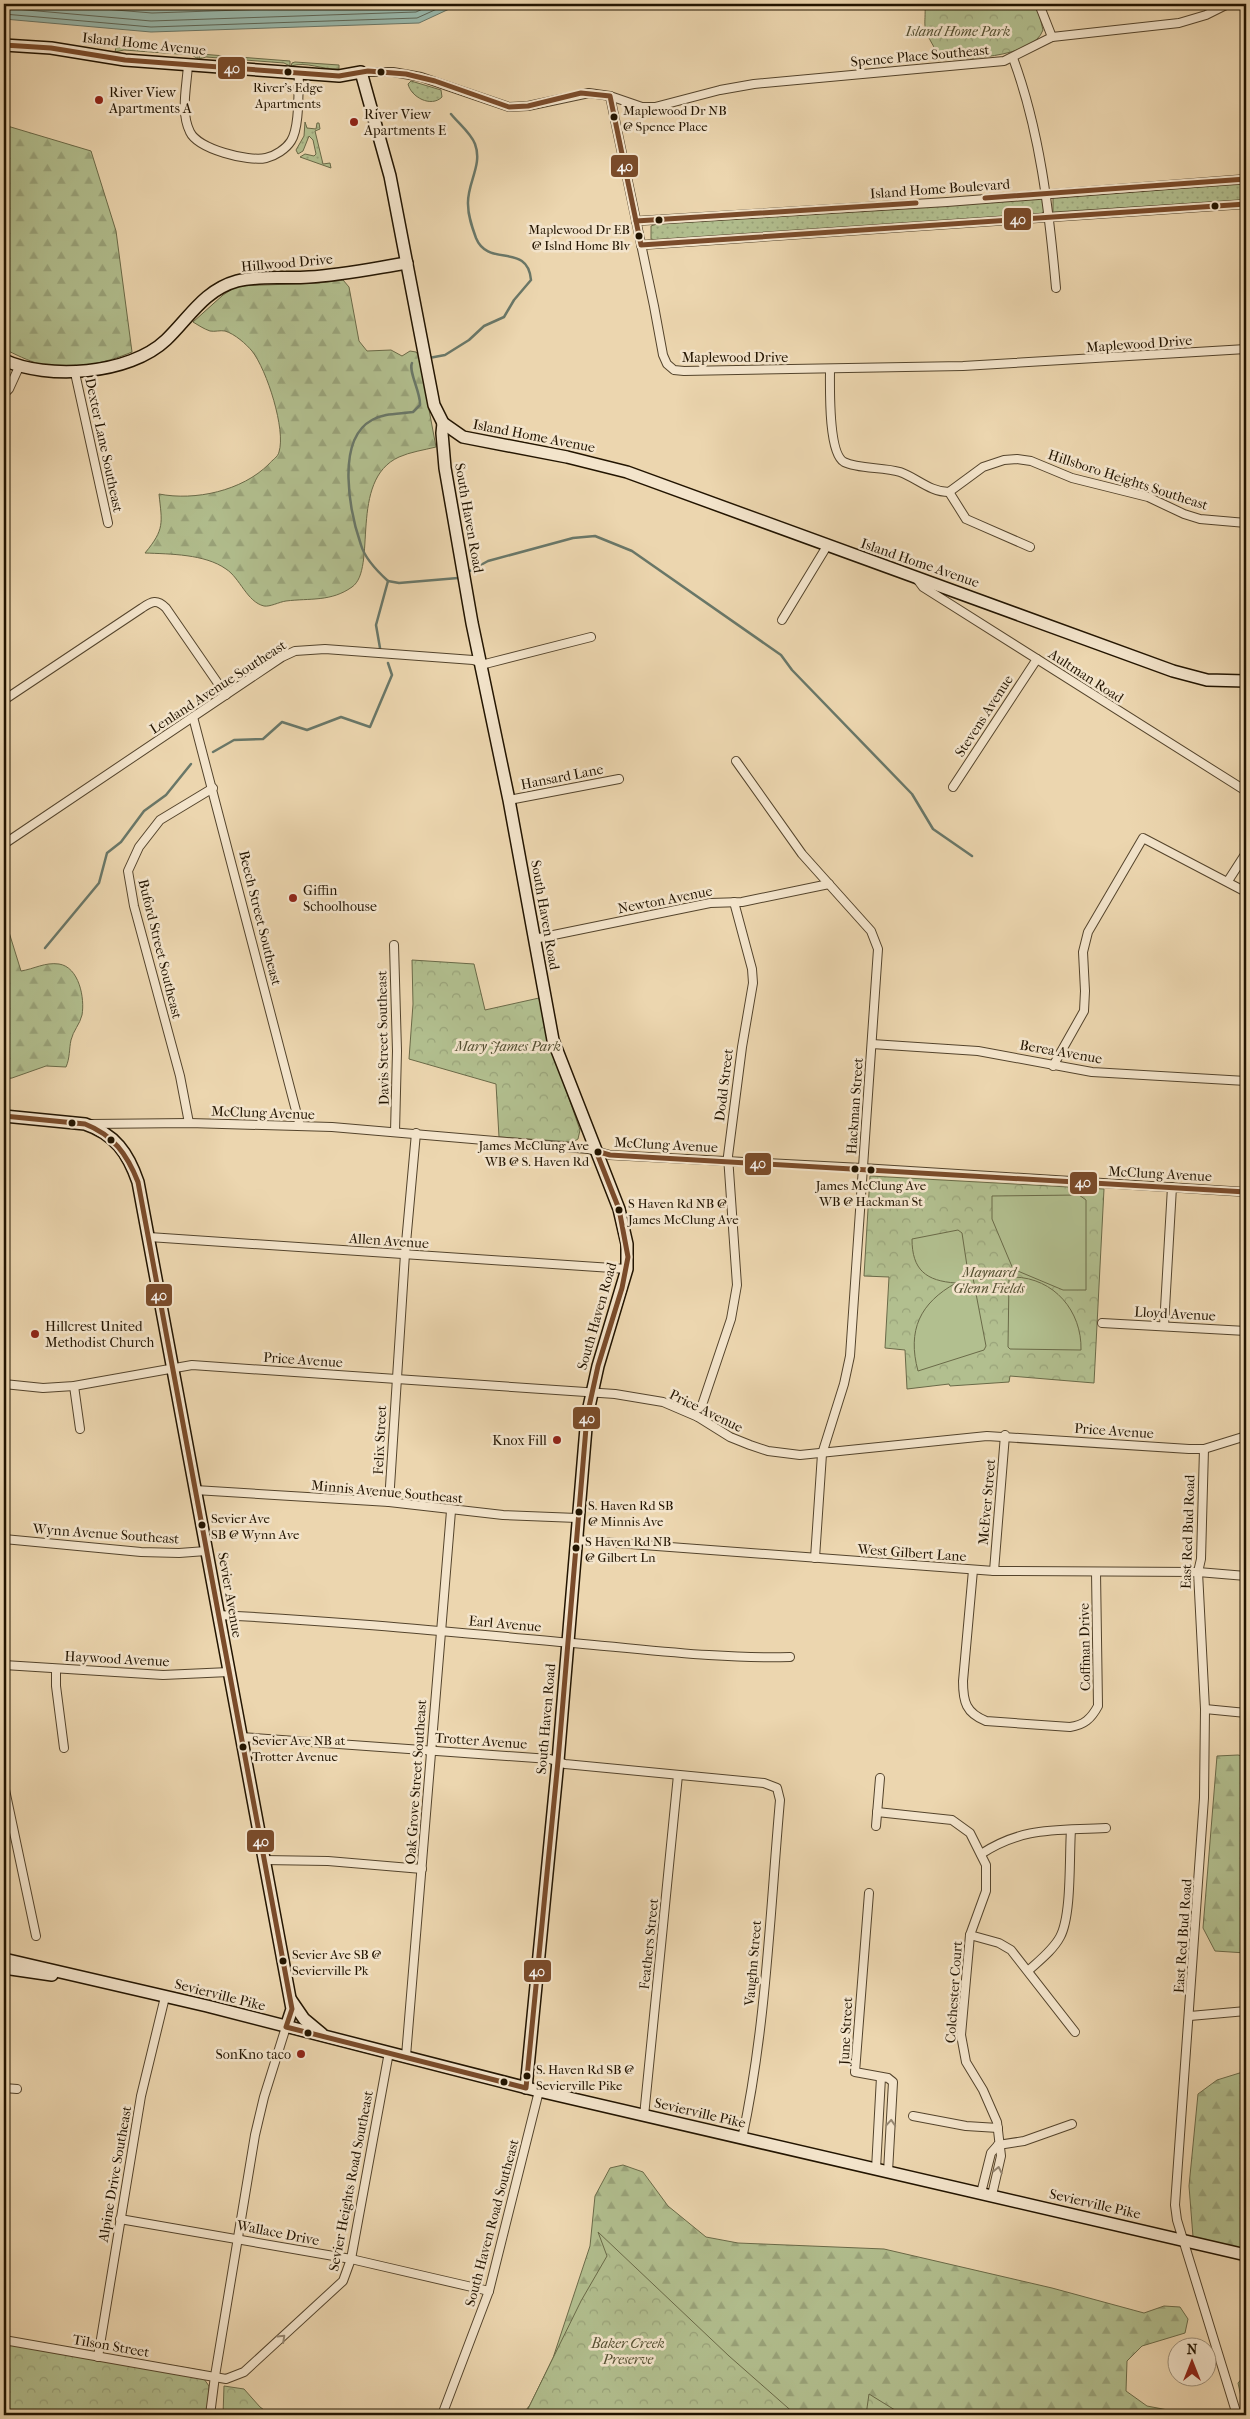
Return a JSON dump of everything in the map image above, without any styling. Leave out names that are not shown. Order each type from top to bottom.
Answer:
[{"type":"street","points":[[1039,4],[1052,37]]},
{"type":"street","name":"Spence Place Southeast","points":[[610,96],[634,105],[655,107],[746,85],[1004,62],[1052,37],[1179,23],[1206,15],[1228,4]]},
{"type":"street","name":"Island Home Avenue","points":[[4,45],[51,48],[124,60],[339,76],[361,72]]},
{"type":"street","points":[[1012,58],[1027,95],[1046,194],[1056,288]]},
{"type":"street","points":[[188,64],[185,117],[193,138],[210,149],[255,158],[274,156],[292,140],[296,126],[299,73]]},
{"type":"street","points":[[443,423],[436,409],[430,388],[387,161],[361,72],[393,72],[421,77],[509,107],[528,106],[581,93],[610,96]]},
{"type":"street","name":"Maplewood Drive","points":[[610,96],[663,355],[674,370],[830,369],[1014,364],[1246,349]]},
{"type":"street","name":"Island Home Boulevard","points":[[636,221],[1246,180]]},
{"type":"street","points":[[641,245],[1246,204]]},
{"type":"street","name":"Hillwood Drive","points":[[4,360],[19,367],[56,373],[75,373],[106,367],[138,357],[165,341],[206,296],[220,287],[237,281],[264,277],[325,276],[407,263]]},
{"type":"street","points":[[4,394],[9,389],[19,367]]},
{"type":"street","points":[[830,369],[833,434],[837,455],[841,460],[892,470],[908,475],[934,490],[949,492],[966,519],[1030,547]]},
{"type":"street","name":"Dexter Lane Southeast","points":[[75,373],[108,523]]},
{"type":"street","name":"Island Home Avenue","points":[[443,423],[463,437],[567,457],[632,474],[1174,671],[1207,680],[1246,681]]},
{"type":"street","name":"South Haven Road","points":[[443,423],[445,468],[480,662],[509,800],[553,1040],[619,1209],[627,1244],[627,1269],[591,1393],[526,2088]]},
{"type":"street","name":"Hillsboro Heights Southeast","points":[[949,492],[983,467],[998,461],[1017,459],[1031,462],[1072,478],[1148,497],[1184,514],[1200,519],[1246,523]]},
{"type":"street","points":[[782,620],[827,546]]},
{"type":"street","name":"Aultman Road","points":[[916,577],[923,587],[1246,791]]},
{"type":"street","points":[[4,700],[156,601],[166,608],[226,695]]},
{"type":"street","name":"Lenland Avenue Southeast","points":[[4,844],[282,657],[295,651],[308,649],[480,662],[485,664],[591,637]]},
{"type":"street","name":"Stevens Avenue","points":[[953,787],[1037,659]]},
{"type":"street","name":"Beech Street Southeast","points":[[193,717],[300,1126]]},
{"type":"street","name":"Hackman Street","points":[[736,761],[802,854],[865,924],[876,939],[878,949],[850,1356],[844,1384],[822,1454],[815,1558]]},
{"type":"street","name":"Hansard Lane","points":[[509,800],[619,779]]},
{"type":"street","name":"Buford Street Southeast","points":[[189,1123],[180,1076],[134,906],[128,881],[128,871],[139,847],[160,820],[213,788]]},
{"type":"street","points":[[1053,1066],[1084,1011],[1083,952],[1088,932],[1144,838],[1246,892]]},
{"type":"street","points":[[1228,881],[1246,853]]},
{"type":"street","name":"Newton Avenue","points":[[534,939],[710,903],[734,902],[829,884]]},
{"type":"street","name":"Dodd Street","points":[[698,1417],[731,1319],[737,1285],[728,1161],[742,1047],[753,983],[751,962],[734,902]]},
{"type":"street","name":"Davis Street Southeast","points":[[394,945],[397,1051],[395,1132]]},
{"type":"street","name":"Berea Avenue","points":[[872,1044],[978,1051],[1092,1072],[1246,1081]]},
{"type":"street","name":"Sevier Avenue","points":[[4,1116],[85,1124],[112,1137],[127,1154],[138,1182],[292,2009],[286,2027]]},
{"type":"street","name":"McClung Avenue","points":[[85,1124],[189,1123],[300,1126],[416,1133],[596,1151],[610,1155],[862,1168],[1246,1192]]},
{"type":"street","name":"Felix Street","points":[[389,1502],[405,1254],[416,1133]]},
{"type":"street","points":[[1164,1326],[1172,1187]]},
{"type":"street","name":"Allen Avenue","points":[[149,1237],[627,1269]]},
{"type":"street","name":"Lloyd Avenue","points":[[1102,1322],[1246,1331]]},
{"type":"street","name":"Price Avenue","points":[[4,1384],[43,1388],[74,1386],[192,1365],[640,1397],[669,1405],[698,1417],[730,1437],[768,1451],[800,1455],[1005,1436],[1204,1448],[1246,1436]]},
{"type":"street","points":[[74,1386],[80,1429]]},
{"type":"street","name":"McEver Street","points":[[994,1571],[1005,1436]]},
{"type":"street","name":"East Red Bud Road","points":[[1204,1448],[1198,1572],[1205,1710],[1204,1798],[1190,2016],[1174,2194],[1176,2220],[1237,2415]]},
{"type":"street","name":"Minnis Avenue Southeast","points":[[195,1490],[389,1502],[451,1511],[578,1518]]},
{"type":"street","name":"Oak Grove Street Southeast","points":[[406,2056],[451,1511]]},
{"type":"street","name":"Wynn Avenue Southeast","points":[[4,1538],[141,1552],[188,1553],[206,1551]]},
{"type":"street","name":"West Gilbert Lane","points":[[576,1540],[973,1570],[1198,1572],[1246,1576]]},
{"type":"street","name":"Coffman Drive","points":[[973,1570],[963,1681],[963,1698],[966,1707],[977,1718],[986,1721],[1070,1728],[1080,1726],[1088,1721],[1098,1706],[1096,1572]]},
{"type":"street","name":"Earl Avenue","points":[[218,1615],[441,1630],[758,1658],[790,1657]]},
{"type":"street","name":"Haywood Avenue","points":[[4,1665],[163,1675],[229,1672]]},
{"type":"street","points":[[56,1669],[56,1686],[64,1748]]},
{"type":"street","points":[[1205,1710],[1246,1713]]},
{"type":"street","name":"Trotter Avenue","points":[[241,1737],[550,1759],[565,1764],[764,1783],[777,1788]]},
{"type":"street","name":"Feathers Street","points":[[644,2116],[678,1775]]},
{"type":"street","points":[[876,1826],[880,1778]]},
{"type":"street","points":[[4,1785],[8,1824],[36,1936]]},
{"type":"street","name":"Vaughn Street","points":[[742,2139],[752,2095],[758,2047],[780,1800],[777,1788]]},
{"type":"street","name":"Colchester Court","points":[[877,1812],[952,1820],[970,1833],[986,1865],[986,1891],[970,1935],[961,2035],[962,2051],[966,2062],[993,2110],[998,2128],[998,2144],[991,2154],[987,2194]]},
{"type":"street","points":[[981,1854],[1010,1837],[1028,1832],[1106,1828]]},
{"type":"street","points":[[1029,1970],[1050,1952],[1061,1936],[1065,1920],[1071,1830]]},
{"type":"street","points":[[263,1860],[328,1861],[422,1869]]},
{"type":"street","name":"June Street","points":[[869,1893],[855,2072],[881,2077]]},
{"type":"street","points":[[970,1935],[999,1943],[1012,1950],[1075,2032]]},
{"type":"street","name":"Sevierville Pike","points":[[4,1959],[46,1967],[76,1977],[325,2036],[526,2088],[1246,2255]]},
{"type":"street","points":[[4,1968],[76,1977]]},
{"type":"street","name":"Alpine Drive Southeast","points":[[98,2357],[141,2096],[165,1997]]},
{"type":"street","points":[[290,1998],[304,2019],[325,2036]]},
{"type":"street","points":[[1190,2016],[1246,2011]]},
{"type":"street","points":[[210,2415],[260,2112],[286,2027]]},
{"type":"street","name":"Sevier Heights Road Southeast","points":[[226,2379],[235,2377],[246,2370],[343,2281],[351,2258],[389,2052]]},
{"type":"street","points":[[876,2169],[881,2077],[893,2082],[888,2172]]},
{"type":"street","points":[[4,2088],[17,2089]]},
{"type":"street","name":"South Haven Road Southeast","points":[[442,2415],[489,2291],[539,2091]]},
{"type":"street","points":[[913,2116],[966,2126],[998,2128]]},
{"type":"street","points":[[998,2144],[1030,2139],[1072,2124]]},
{"type":"street","name":"Wallace Drive","points":[[120,2219],[351,2258],[489,2291]]},
{"type":"street","name":"Tilson Street","points":[[4,2340],[226,2379]]},
{"type":"green space","name":"Island Home Park","points":[[925,4],[1037,5],[1043,30],[1037,40],[1011,52],[977,58],[934,60],[936,57],[931,54],[934,47],[925,26]]},
{"type":"green space","points":[[116,47],[198,54],[198,59],[192,55],[124,50],[115,52]]},
{"type":"green space","points":[[200,54],[290,61],[290,66],[284,63],[206,57],[199,59]]},
{"type":"green space","points":[[295,62],[339,65],[339,69],[303,64],[291,66]]},
{"type":"green space","points":[[411,81],[441,90],[442,97],[432,101],[422,100],[410,89],[408,84]]},
{"type":"green space","points":[[305,122],[307,128],[316,129],[317,123],[319,123],[320,129],[315,131],[323,164],[330,163],[331,168],[300,157],[305,154],[314,156],[316,154],[313,140],[309,136],[303,151],[298,154],[296,150],[304,136]]},
{"type":"green space","points":[[4,125],[91,151],[116,231],[132,352],[99,363],[63,367],[35,363],[4,349]]},
{"type":"green space","points":[[1246,184],[1246,200],[1053,212],[1053,197]]},
{"type":"green space","points":[[1039,198],[1043,200],[1044,211],[1041,214],[651,239],[651,226],[657,224]]},
{"type":"green space","points":[[343,280],[349,287],[359,341],[367,351],[391,350],[402,356],[410,351],[416,352],[419,356],[436,447],[399,457],[383,468],[374,484],[369,503],[363,562],[359,577],[352,587],[344,592],[328,597],[286,601],[264,606],[253,600],[231,573],[218,564],[187,556],[145,553],[156,538],[161,525],[159,494],[173,496],[203,495],[232,487],[258,473],[279,452],[280,430],[274,400],[258,360],[247,345],[229,332],[210,331],[193,322],[223,295],[237,286],[319,283]]},
{"type":"green space","points":[[4,916],[21,971],[44,965],[59,964],[66,966],[71,971],[79,984],[83,1008],[82,1015],[70,1043],[66,1067],[46,1066],[4,1079]]},
{"type":"green space","name":"Mary James Park","points":[[412,960],[474,964],[485,1010],[539,998],[549,1041],[580,1130],[578,1139],[573,1142],[499,1137],[496,1084],[409,1059],[413,1004]]},
{"type":"green space","name":"Maynard Glenn Fields","points":[[870,1176],[1104,1189],[1094,1383],[1010,1376],[1009,1382],[950,1386],[949,1384],[907,1389],[905,1350],[885,1348],[889,1277],[864,1276]]},
{"type":"green space","points":[[1079,1195],[1086,1200],[1086,1290],[1063,1290],[1013,1269],[992,1219],[992,1196]]},
{"type":"green space","points":[[958,1230],[962,1233],[969,1279],[973,1278],[986,1346],[984,1350],[918,1371],[914,1343],[919,1319],[933,1299],[956,1283],[936,1280],[923,1272],[915,1259],[912,1239]]},
{"type":"green space","points":[[1014,1277],[1041,1283],[1063,1299],[1077,1322],[1081,1350],[1010,1349],[1008,1347],[1009,1279]]},
{"type":"green space","points":[[1238,1755],[1246,1757],[1246,1953],[1215,1951],[1203,1928],[1217,1756]]},
{"type":"green space","points":[[1246,2071],[1246,2250],[1193,2237],[1189,2186],[1198,2094],[1217,2080]]},
{"type":"green space","points":[[623,2165],[643,2172],[668,2206],[706,2237],[738,2243],[884,2249],[1052,2288],[1144,2313],[1164,2306],[1180,2307],[1188,2319],[1185,2333],[1168,2336],[1168,2338],[1142,2346],[1127,2361],[1126,2391],[1147,2406],[1173,2411],[1176,2415],[522,2415],[530,2405],[553,2358],[590,2246],[595,2196],[610,2168]]},
{"type":"green space","name":"Baker Creek Preserve","points":[[598,2232],[729,2356],[796,2415],[525,2415],[581,2301],[607,2256]]},
{"type":"green space","points":[[4,2337],[205,2371],[204,2379],[209,2386],[207,2415],[4,2415]]},
{"type":"green space","points":[[1246,2374],[1246,2415],[1245,2415],[1238,2383]]},
{"type":"green space","points":[[224,2386],[244,2389],[260,2407],[271,2415],[223,2415]]},
{"type":"green space","points":[[869,2394],[903,2415],[866,2415]]},
{"type":"water","points":[[4,4],[460,4],[419,23],[151,32],[4,19]]},
{"type":"waterway","points":[[429,358],[445,355],[469,340],[484,326],[504,317],[514,300],[531,280],[528,269],[523,262],[515,258],[489,252],[482,247],[476,238],[469,217],[468,196],[476,167],[477,152],[471,136],[451,114]]},
{"type":"waterway","points":[[380,648],[376,625],[388,581],[368,560],[361,545],[350,497],[349,460],[353,443],[360,430],[372,420],[387,415],[413,412],[420,405],[419,394],[411,367],[412,363]]},
{"type":"waterway","points":[[468,572],[488,561],[573,538],[595,536],[632,551],[781,655],[792,670],[912,794],[933,829],[972,856]]},
{"type":"waterway","points":[[388,581],[399,583],[458,578]]},
{"type":"waterway","points":[[213,752],[234,740],[263,739],[282,722],[307,730],[341,717],[370,727],[392,675],[388,663]]},
{"type":"waterway","points":[[45,948],[99,883],[107,853],[121,842],[144,811],[166,795],[191,764]]},
{"type":"transit line","name":"40","points":[[4,45],[51,48],[125,60],[339,76],[368,71],[406,74],[435,81],[509,107],[528,106],[581,93],[610,96],[641,245],[1246,204]]},
{"type":"transit line","name":"40","points":[[985,198],[1246,179]]},
{"type":"transit line","name":"40","points":[[636,221],[916,203]]},
{"type":"transit line","name":"40","points":[[4,1116],[85,1124],[104,1134],[118,1147],[124,1154],[138,1182],[292,2009],[286,2027],[526,2088],[558,1761],[587,1416],[598,1366],[622,1288],[628,1257],[619,1209],[596,1151]]},
{"type":"transit line","name":"40","points":[[596,1151],[610,1155],[1246,1192]]},
{"type":"place","name":"River's Edge Apartments","points":[[288,72]]},
{"type":"place","name":"River View Apartments A","points":[[99,100]]},
{"type":"place","name":"Maplewood Dr NB @ Spence Place","points":[[614,117]]},
{"type":"place","name":"River View Apartments E","points":[[354,122]]},
{"type":"place","name":"Maplewood Dr EB @ Islnd Home Blv","points":[[639,236]]},
{"type":"place","name":"Giffin Schoolhouse","points":[[293,898]]},
{"type":"place","name":"James McClung Ave WB @ S. Haven Rd","points":[[598,1152]]},
{"type":"place","name":"James McClung Ave WB @ Hackman St","points":[[871,1170]]},
{"type":"place","name":"S Haven Rd NB @ James McClung Ave","points":[[619,1210]]},
{"type":"place","name":"Hillcrest United Methodist Church","points":[[35,1334]]},
{"type":"place","name":"Knox Fill","points":[[557,1440]]},
{"type":"place","name":"S. Haven Rd SB @ Minnis Ave","points":[[579,1512]]},
{"type":"place","name":"Sevier Ave SB @ Wynn Ave","points":[[202,1525]]},
{"type":"place","name":"S Haven Rd NB @ Gilbert Ln","points":[[576,1548]]},
{"type":"place","name":"Sevier Ave NB at Trotter Avenue","points":[[243,1747]]},
{"type":"place","name":"Sevier Ave SB @ Sevierville Pk","points":[[283,1961]]},
{"type":"place","name":"SonKno taco","points":[[301,2054]]},
{"type":"place","name":"S. Haven Rd SB @ Sevierville Pike","points":[[527,2076]]}]
